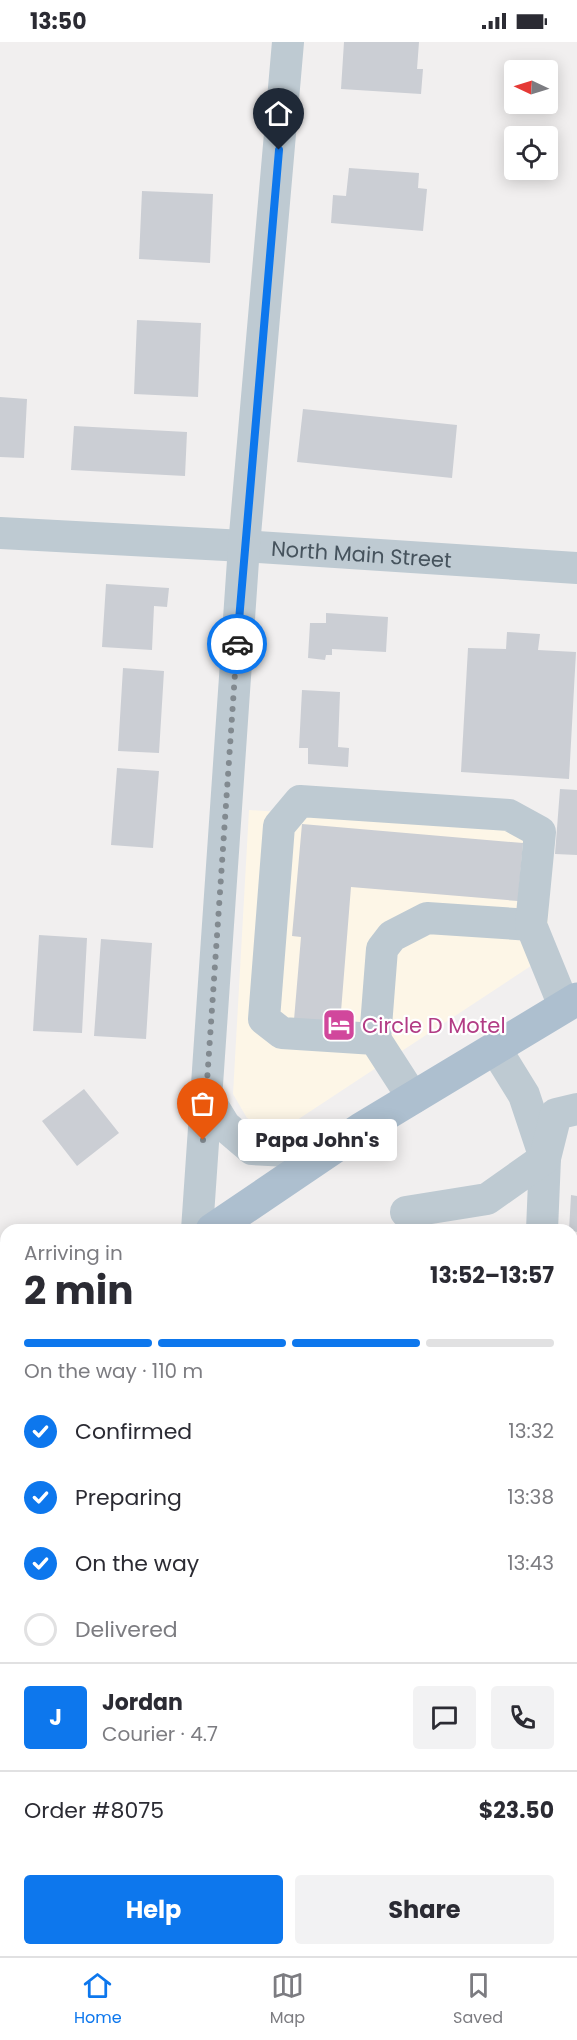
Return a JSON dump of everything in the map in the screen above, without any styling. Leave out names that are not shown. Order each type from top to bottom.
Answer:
[{"type":"main road","points":[[221,1224],[325,1153],[571,1002]]},
{"type":"street","points":[[198,1224],[244,546],[288,42]]},
{"type":"street","name":"North Main Street","points":[[0,533],[577,568]]},
{"type":"street","points":[[375,1039],[282,1033],[264,1019],[279,826],[300,801],[509,815],[540,832],[531,925],[571,1002]]},
{"type":"street","points":[[413,1098],[375,1039],[382,949],[392,936],[427,918],[531,925]]},
{"type":"street","points":[[495,1048],[524,1095],[545,1158]]},
{"type":"street","points":[[206,1095],[225,1126],[252,1149],[325,1153]]},
{"type":"street","points":[[542,1224],[545,1158],[556,1114],[577,1109]]},
{"type":"street","points":[[406,1212],[487,1199],[545,1158]]},
{"type":"shaded area","name":"Circle D Motel","points":[[249,810],[553,830],[546,956],[291,1124],[271,1130],[247,1118],[233,1094]]},
{"type":"building","points":[[344,42],[419,42],[417,69],[423,69],[421,94],[341,89]]},
{"type":"building","points":[[349,168],[419,173],[418,188],[427,189],[423,231],[331,223],[333,195],[346,196]]},
{"type":"building","points":[[142,191],[213,194],[210,263],[139,259]]},
{"type":"building","points":[[137,320],[201,323],[198,397],[134,394]]},
{"type":"building","points":[[0,397],[27,399],[24,458],[0,457]]},
{"type":"building","points":[[303,409],[457,425],[452,478],[297,462]]},
{"type":"building","points":[[74,426],[187,432],[185,476],[71,470]]},
{"type":"building","points":[[106,584],[169,588],[167,607],[154,606],[152,650],[102,647]]},
{"type":"building","points":[[326,613],[388,617],[386,652],[332,649],[332,655],[326,655],[325,660],[308,658],[310,623],[326,623]]},
{"type":"building","points":[[507,632],[540,634],[538,650],[576,652],[569,779],[461,772],[468,648],[506,649]]},
{"type":"building","points":[[123,668],[164,671],[159,753],[118,751]]},
{"type":"building","points":[[302,690],[340,692],[338,747],[349,748],[348,767],[308,764],[308,748],[299,748]]},
{"type":"building","points":[[117,768],[159,771],[153,848],[111,845]]},
{"type":"building","points":[[560,789],[577,790],[577,855],[555,854]]},
{"type":"building","name":"Circle D Motel","points":[[302,824],[523,843],[518,901],[351,887],[340,1024],[294,1020],[301,937],[292,936]]},
{"type":"building","points":[[39,935],[87,938],[82,1033],[33,1031]]},
{"type":"building","points":[[101,939],[152,943],[146,1039],[94,1036]]},
{"type":"building","points":[[84,1089],[119,1133],[77,1166],[42,1121]]},
{"type":"building","points":[[571,1195],[577,1196],[577,1224],[569,1224]]},
{"type":"way so far","points":[[203,1140],[237,644]]},
{"type":"place","name":"Circle D Motel","points":[[339,1025]]},
{"type":"place","name":"Papa John's","points":[[203,1140]]},
{"type":"route","points":[[237,644],[279,150]]}]
